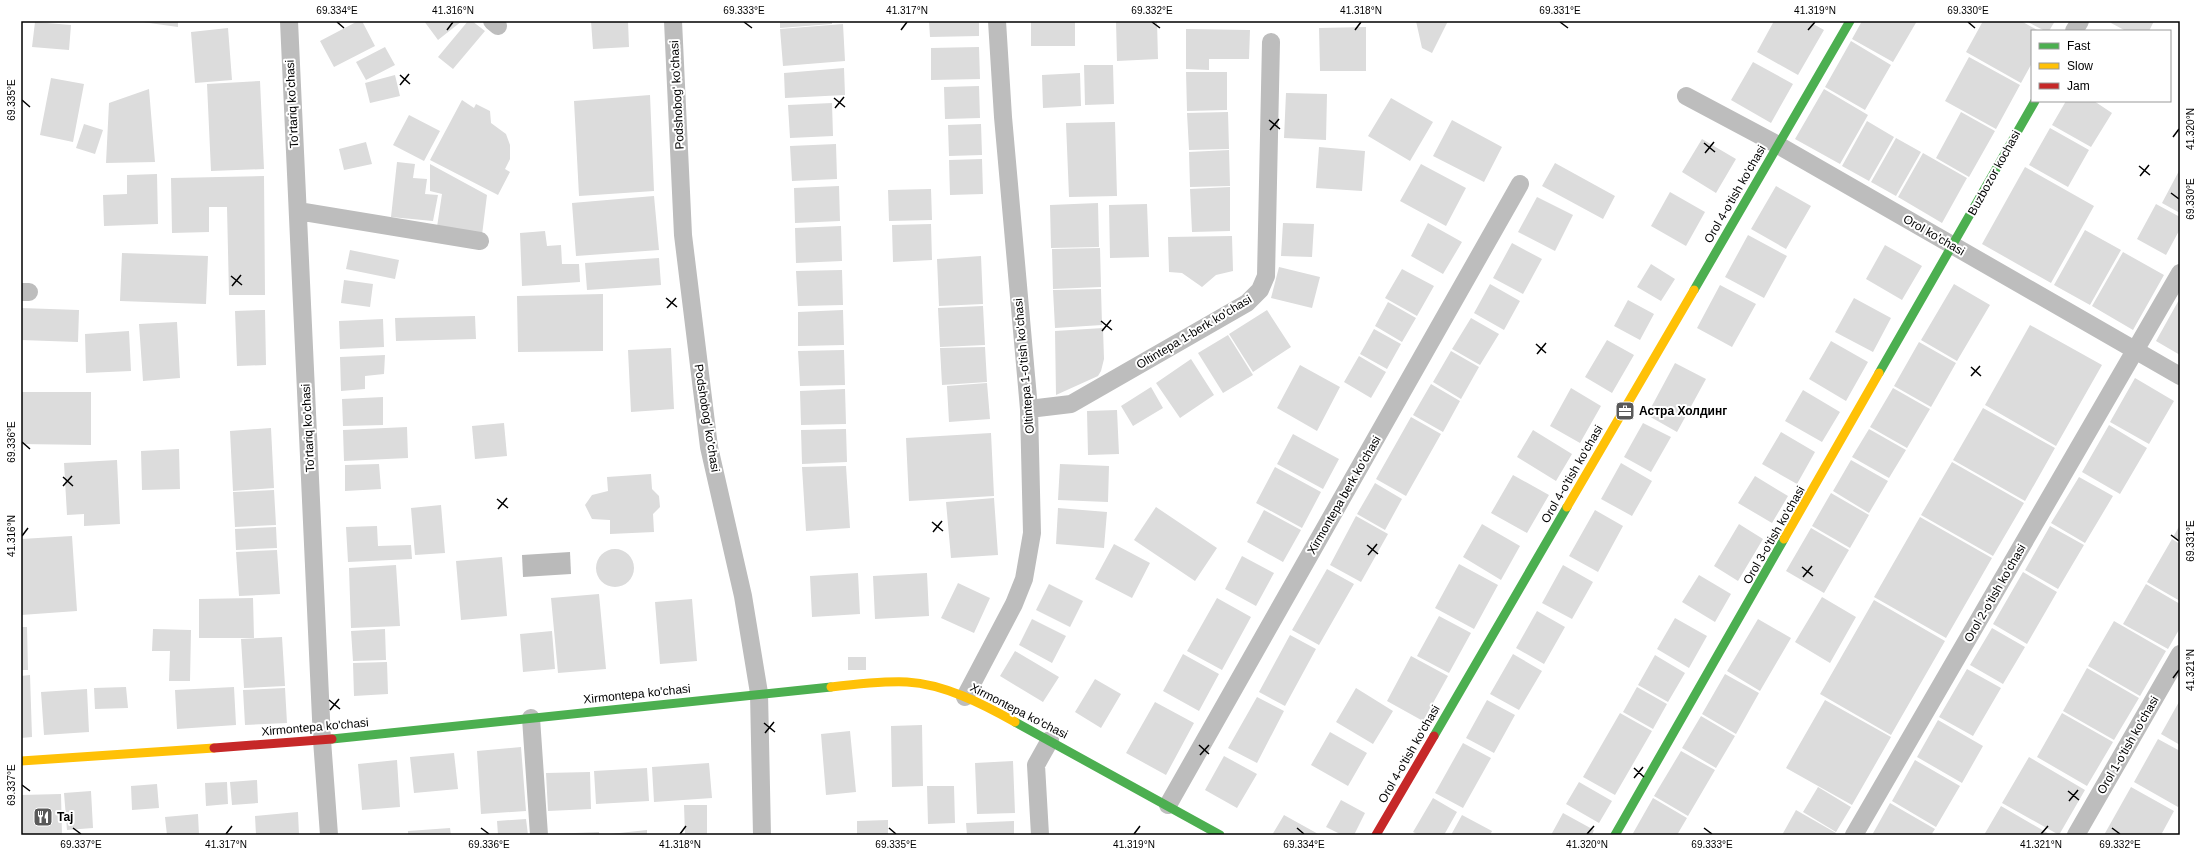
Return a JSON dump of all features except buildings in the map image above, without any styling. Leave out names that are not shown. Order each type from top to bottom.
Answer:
[{"type":"street","name":"To'rtariq ko'chasi","points":[[289,21],[288,33],[298,211],[322,740],[330,835]]},
{"type":"street","name":"Podshobog' ko'chasi","points":[[674,21],[683,235],[709,448],[743,596],[759,693],[762,835]]},
{"type":"street","name":"Oltintepa 1-o'tish ko'chasi","points":[[965,697],[1014,604],[1024,579],[1030,551],[1033,513],[1029,409],[1003,117],[997,21]]},
{"type":"street","name":"Orol 4-o'tish ko'chasi","points":[[1376,835],[1850,21]]},
{"type":"street","points":[[2075,30],[2080,21]]},
{"type":"street","name":"Oltintepa 1-berk ko'chasi","points":[[1029,409],[1071,404],[1247,303],[1260,290],[1266,276],[1271,42]]},
{"type":"street","name":"Orol ko'chasi","points":[[1686,96],[1778,145],[2180,376]]},
{"type":"street","name":"Buzbozor kochasi","points":[[1954,246],[2034,102]]},
{"type":"street","name":"Xirmontepa berk ko'chasi","points":[[1168,805],[1520,184]]},
{"type":"street","points":[[298,211],[480,241]]},
{"type":"street","name":"Orol 3-o'tish ko'chasi","points":[[1615,835],[1954,246]]},
{"type":"street","name":"Orol 2-o'tish ko'chasi","points":[[1854,835],[2180,273]]},
{"type":"street","name":"Orol 1-o'tish ko'chasi","points":[[2076,835],[2180,654]]},
{"type":"street","name":"Xirmontepa ko'chasi","points":[[21,761],[322,740],[759,693],[896,682],[931,685],[965,697],[1050,740],[1220,835]]},
{"type":"street","points":[[531,718],[539,835]]},
{"type":"street","points":[[1040,835],[1036,766],[1050,740]]},
{"type":"shaded area","points":[[570,552],[571,574],[523,577],[522,555]]},
{"type":"traffic: fast","points":[[1694,290],[1850,21]]},
{"type":"traffic: fast","points":[[1879,373],[2034,102]]},
{"type":"traffic: fast","points":[[1434,736],[1567,507]]},
{"type":"traffic: fast","points":[[1615,835],[1784,539]]},
{"type":"traffic: fast","points":[[332,739],[831,687]]},
{"type":"traffic: fast","points":[[1015,722],[1220,835]]},
{"type":"traffic: slow","points":[[1567,507],[1694,290]]},
{"type":"traffic: slow","points":[[1784,539],[1879,373]]},
{"type":"traffic: slow","points":[[831,687],[888,682],[921,684],[963,696],[990,708],[1015,722]]},
{"type":"traffic: slow","points":[[21,761],[214,748]]},
{"type":"traffic: jam","points":[[1376,835],[1434,736]]},
{"type":"traffic: jam","points":[[214,748],[332,739]]},
{"type":"place","name":"Астра Холдинг","points":[[1625,411]]},
{"type":"place","name":"Taj","points":[[43,817]]}]
